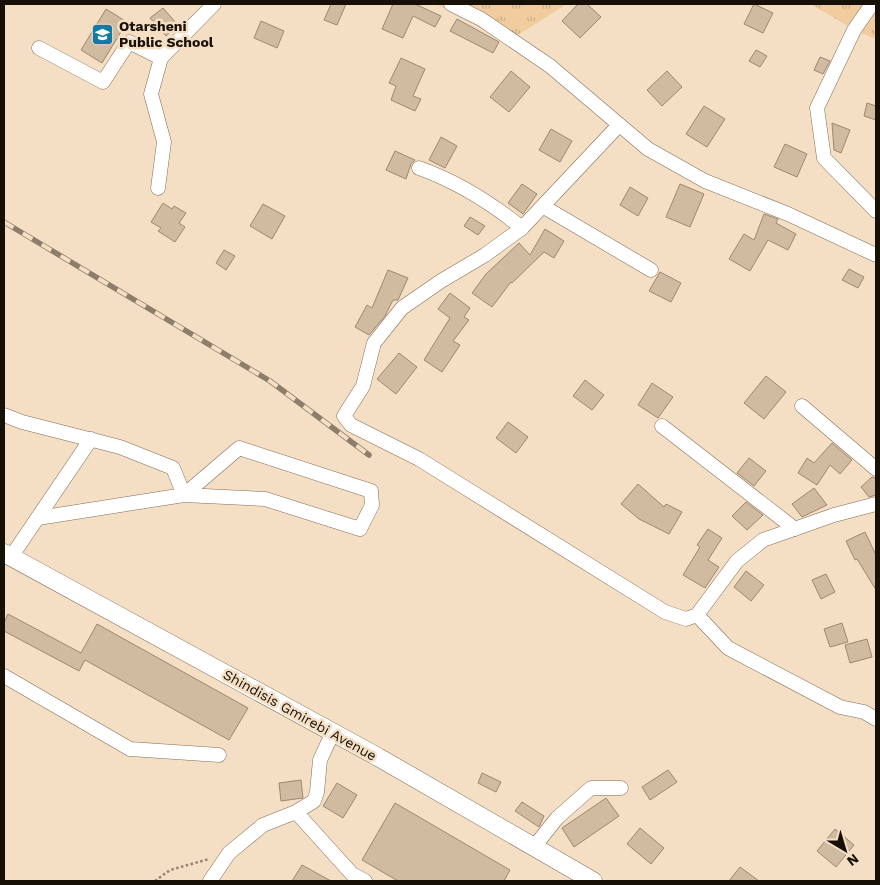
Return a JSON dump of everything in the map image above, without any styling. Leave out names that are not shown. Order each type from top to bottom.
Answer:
[{"type":"main road","name":"Shindisis Gmirebi Avenue","points":[[8,555],[333,732],[593,881]]},
{"type":"street","points":[[158,188],[164,142],[150,94],[161,58],[214,4]]},
{"type":"street","points":[[452,4],[481,20],[550,66],[648,149],[705,181],[788,214],[876,255]]},
{"type":"street","points":[[872,4],[854,30],[817,108],[824,158],[876,211]]},
{"type":"street","points":[[39,48],[103,82],[129,42],[161,58]]},
{"type":"street","points":[[619,125],[544,207],[522,228],[485,255],[441,281],[402,308],[374,343],[363,386],[344,416],[351,425],[419,459],[666,612],[686,619],[697,615],[737,561],[763,540],[834,515],[876,504]]},
{"type":"street","points":[[419,168],[449,179],[491,203],[522,228]]},
{"type":"street","points":[[544,207],[651,270]]},
{"type":"street","points":[[802,406],[876,469]]},
{"type":"street","points":[[4,415],[22,422],[120,447],[173,468],[184,496]]},
{"type":"street","points":[[662,426],[795,529]]},
{"type":"street","points":[[8,555],[38,518],[91,440]]},
{"type":"street","points":[[38,518],[184,496],[265,500],[360,529],[372,505],[371,491],[239,448],[184,496]]},
{"type":"street","points":[[697,615],[728,648],[840,708],[864,712],[876,719]]},
{"type":"street","points":[[4,676],[130,749],[219,755]]},
{"type":"street","points":[[210,881],[229,853],[263,825],[296,812],[314,801],[318,792],[320,760],[333,732]]},
{"type":"street","points":[[534,847],[556,818],[591,788],[621,788]]},
{"type":"street","points":[[296,812],[352,874],[365,881]]},
{"type":"path","points":[[155,881],[170,870],[229,853]]},
{"type":"green space","points":[[436,4],[567,4],[507,42]]},
{"type":"green space","points":[[811,4],[876,4],[876,39],[854,30]]},
{"type":"building","points":[[331,4],[346,4],[337,25],[324,20]]},
{"type":"building","points":[[393,4],[415,4],[441,16],[435,27],[413,16],[403,38],[382,29]]},
{"type":"building","points":[[578,4],[587,4],[601,17],[580,38],[562,21]]},
{"type":"building","points":[[754,4],[773,13],[763,33],[744,24]]},
{"type":"building","points":[[163,8],[178,25],[166,36],[150,18]]},
{"type":"building","points":[[106,9],[127,22],[102,63],[81,50]]},
{"type":"building","points":[[457,19],[499,42],[493,53],[450,31]]},
{"type":"building","points":[[261,21],[284,31],[277,48],[254,38]]},
{"type":"building","points":[[756,50],[767,56],[760,67],[749,61]]},
{"type":"building","points":[[820,57],[830,61],[823,74],[814,70]]},
{"type":"building","points":[[401,58],[425,69],[413,96],[421,99],[415,111],[391,100],[396,86],[389,83]]},
{"type":"building","points":[[511,71],[530,87],[509,112],[490,97]]},
{"type":"building","points":[[667,71],[682,87],[662,106],[647,90]]},
{"type":"building","points":[[867,103],[876,106],[876,120],[864,116]]},
{"type":"building","points":[[704,106],[725,119],[707,147],[686,134]]},
{"type":"building","points":[[832,123],[850,130],[841,153],[834,150]]},
{"type":"building","points":[[551,129],[572,141],[560,162],[539,150]]},
{"type":"building","points":[[441,137],[457,146],[445,168],[429,160]]},
{"type":"building","points":[[785,144],[807,154],[797,177],[774,167]]},
{"type":"building","points":[[395,151],[415,160],[411,164],[406,179],[386,170]]},
{"type":"building","points":[[522,184],[537,194],[523,214],[508,203]]},
{"type":"building","points":[[680,184],[704,194],[690,227],[666,217]]},
{"type":"building","points":[[630,187],[648,198],[638,216],[620,205]]},
{"type":"building","points":[[163,203],[172,209],[174,206],[186,213],[179,223],[185,227],[175,242],[158,231],[161,228],[151,222]]},
{"type":"building","points":[[263,204],[285,216],[272,239],[250,226]]},
{"type":"building","points":[[764,214],[778,219],[776,223],[796,234],[788,250],[768,240],[750,271],[729,259],[744,234],[754,240]]},
{"type":"building","points":[[470,217],[485,226],[478,235],[464,226]]},
{"type":"building","points":[[545,229],[564,241],[554,258],[544,252],[511,282],[492,307],[472,293],[486,274],[519,243],[530,255]]},
{"type":"building","points":[[224,250],[235,256],[226,270],[216,263]]},
{"type":"building","points":[[849,269],[864,277],[858,288],[842,280]]},
{"type":"building","points":[[388,270],[408,278],[398,300],[393,300],[385,316],[369,335],[355,327],[367,305],[372,308]]},
{"type":"building","points":[[660,272],[681,283],[671,302],[649,291]]},
{"type":"building","points":[[450,293],[470,308],[464,317],[469,320],[453,341],[460,345],[442,372],[424,360],[450,318],[438,309]]},
{"type":"building","points":[[399,353],[417,367],[396,394],[377,379]]},
{"type":"building","points":[[766,376],[786,392],[764,419],[744,403]]},
{"type":"building","points":[[585,380],[604,395],[592,410],[573,396]]},
{"type":"building","points":[[652,383],[673,397],[658,418],[638,405]]},
{"type":"building","points":[[508,422],[528,437],[516,453],[496,438]]},
{"type":"building","points":[[832,443],[852,460],[840,474],[830,465],[817,485],[798,473],[807,458],[814,463]]},
{"type":"building","points":[[749,458],[766,471],[754,486],[737,473]]},
{"type":"building","points":[[872,477],[876,478],[876,495],[869,497],[861,487]]},
{"type":"building","points":[[638,484],[664,507],[666,504],[682,512],[669,534],[639,519],[621,504]]},
{"type":"building","points":[[814,488],[827,505],[802,517],[792,504]]},
{"type":"building","points":[[746,502],[763,515],[747,530],[732,516]]},
{"type":"building","points":[[708,529],[722,538],[708,560],[719,567],[705,588],[683,575],[700,547],[697,545]]},
{"type":"building","points":[[865,532],[876,555],[876,590],[857,559],[855,560],[846,541]]},
{"type":"building","points":[[746,571],[764,585],[751,601],[734,587]]},
{"type":"building","points":[[826,574],[835,592],[821,599],[812,580]]},
{"type":"building","points":[[8,614],[81,653],[97,624],[248,708],[229,740],[85,660],[79,671],[4,631],[4,623]]},
{"type":"building","points":[[842,623],[848,642],[830,647],[824,629]]},
{"type":"building","points":[[867,639],[872,657],[850,663],[845,645]]},
{"type":"building","points":[[668,770],[677,782],[650,800],[642,787]]},
{"type":"building","points":[[482,773],[501,782],[496,792],[478,783]]},
{"type":"building","points":[[301,780],[303,798],[281,801],[279,783]]},
{"type":"building","points":[[337,783],[357,795],[343,818],[323,806]]},
{"type":"building","points":[[606,798],[619,816],[574,847],[562,828]]},
{"type":"building","points":[[522,802],[544,816],[539,827],[515,811]]},
{"type":"building","points":[[395,803],[510,870],[504,881],[398,881],[362,860]]},
{"type":"building","points":[[640,828],[664,848],[651,864],[627,844]]},
{"type":"building","points":[[835,829],[854,845],[836,867],[817,851]]},
{"type":"building","points":[[302,865],[331,881],[292,881]]},
{"type":"building","points":[[740,867],[759,881],[729,881]]},
{"type":"railway","points":[[4,222],[270,381],[369,455]]},
{"type":"place","name":"Otarsheni Public School","points":[[103,34]]}]
